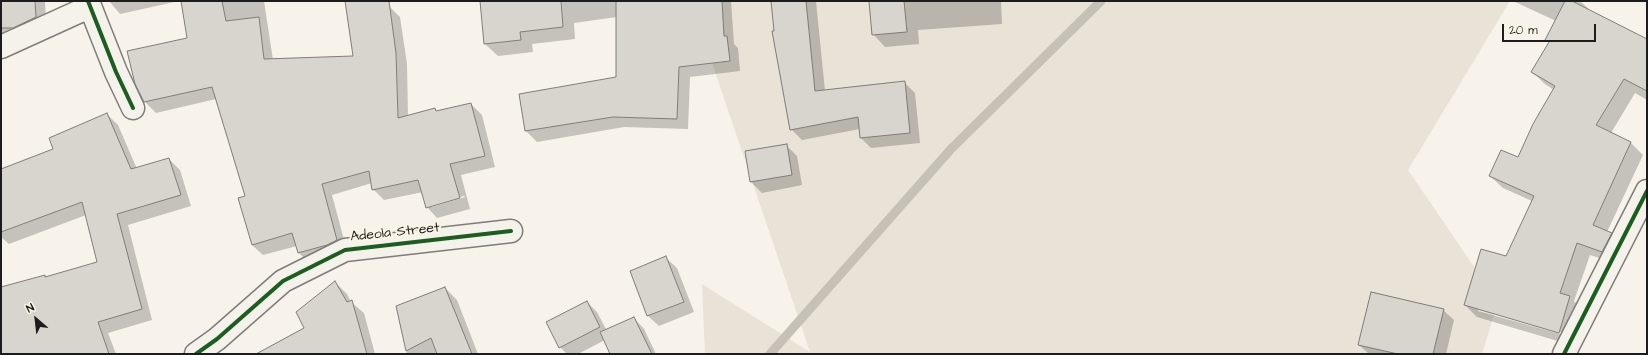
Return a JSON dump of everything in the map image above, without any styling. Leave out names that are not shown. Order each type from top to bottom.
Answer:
[{"type":"street","points":[[1,47],[89,4],[133,108]]},
{"type":"street","points":[[1564,354],[1647,191]]},
{"type":"street","name":"Adeola Street","points":[[196,354],[217,339],[283,282],[345,250],[511,231]]},
{"type":"shaded area","points":[[691,1],[1510,1],[1408,170],[1498,302],[1482,354],[705,354],[702,284],[810,352]]},
{"type":"building","points":[[1,1],[35,1],[36,17],[13,28],[1,28]]},
{"type":"building","points":[[181,1],[222,1],[226,21],[259,17],[264,59],[353,56],[345,1],[389,1],[396,53],[398,118],[435,108],[436,111],[471,103],[485,156],[450,164],[460,198],[426,208],[418,180],[372,190],[369,171],[322,184],[337,240],[327,245],[298,253],[292,233],[252,245],[238,198],[245,196],[212,87],[144,102],[135,84],[127,51],[187,38]]},
{"type":"building","points":[[480,1],[561,1],[563,27],[520,32],[521,40],[484,44]]},
{"type":"building","points":[[616,1],[722,1],[724,36],[727,36],[730,61],[679,67],[677,119],[613,117],[525,131],[519,94],[616,77]]},
{"type":"building","points":[[771,1],[806,1],[815,91],[905,81],[910,133],[860,138],[858,117],[790,130],[772,31],[774,31]]},
{"type":"building","points":[[869,1],[904,1],[907,32],[872,35]]},
{"type":"building","points":[[1565,1],[1572,1],[1647,39],[1647,91],[1624,79],[1596,125],[1631,142],[1593,225],[1612,233],[1602,252],[1577,243],[1560,293],[1570,296],[1559,333],[1464,305],[1481,249],[1506,256],[1534,196],[1489,176],[1501,150],[1518,157],[1533,124],[1555,86],[1531,72],[1549,42],[1545,40]]},
{"type":"building","points":[[107,113],[131,169],[169,158],[181,195],[117,214],[142,309],[98,322],[109,354],[1,354],[1,287],[45,275],[45,277],[97,262],[82,202],[1,232],[1,169],[53,149],[49,138]]},
{"type":"building","points":[[787,144],[792,175],[750,182],[745,151]]},
{"type":"building","points":[[666,256],[684,302],[647,316],[630,271]]},
{"type":"building","points":[[335,281],[347,302],[352,300],[367,354],[256,354],[304,328],[296,312]]},
{"type":"building","points":[[445,287],[472,354],[437,354],[431,338],[406,351],[396,306]]},
{"type":"building","points":[[1371,292],[1444,309],[1433,354],[1398,354],[1358,345]]},
{"type":"building","points":[[587,301],[600,327],[559,348],[546,322]]},
{"type":"building","points":[[634,317],[652,354],[610,354],[600,332]]},
{"type":"waterway","points":[[770,354],[951,149],[1101,1]]},
{"type":"cycle path","points":[[88,1],[116,72],[133,108]]},
{"type":"cycle path","points":[[1564,354],[1647,191]]},
{"type":"cycle path","points":[[196,354],[217,339],[283,281],[345,250],[511,231]]}]
